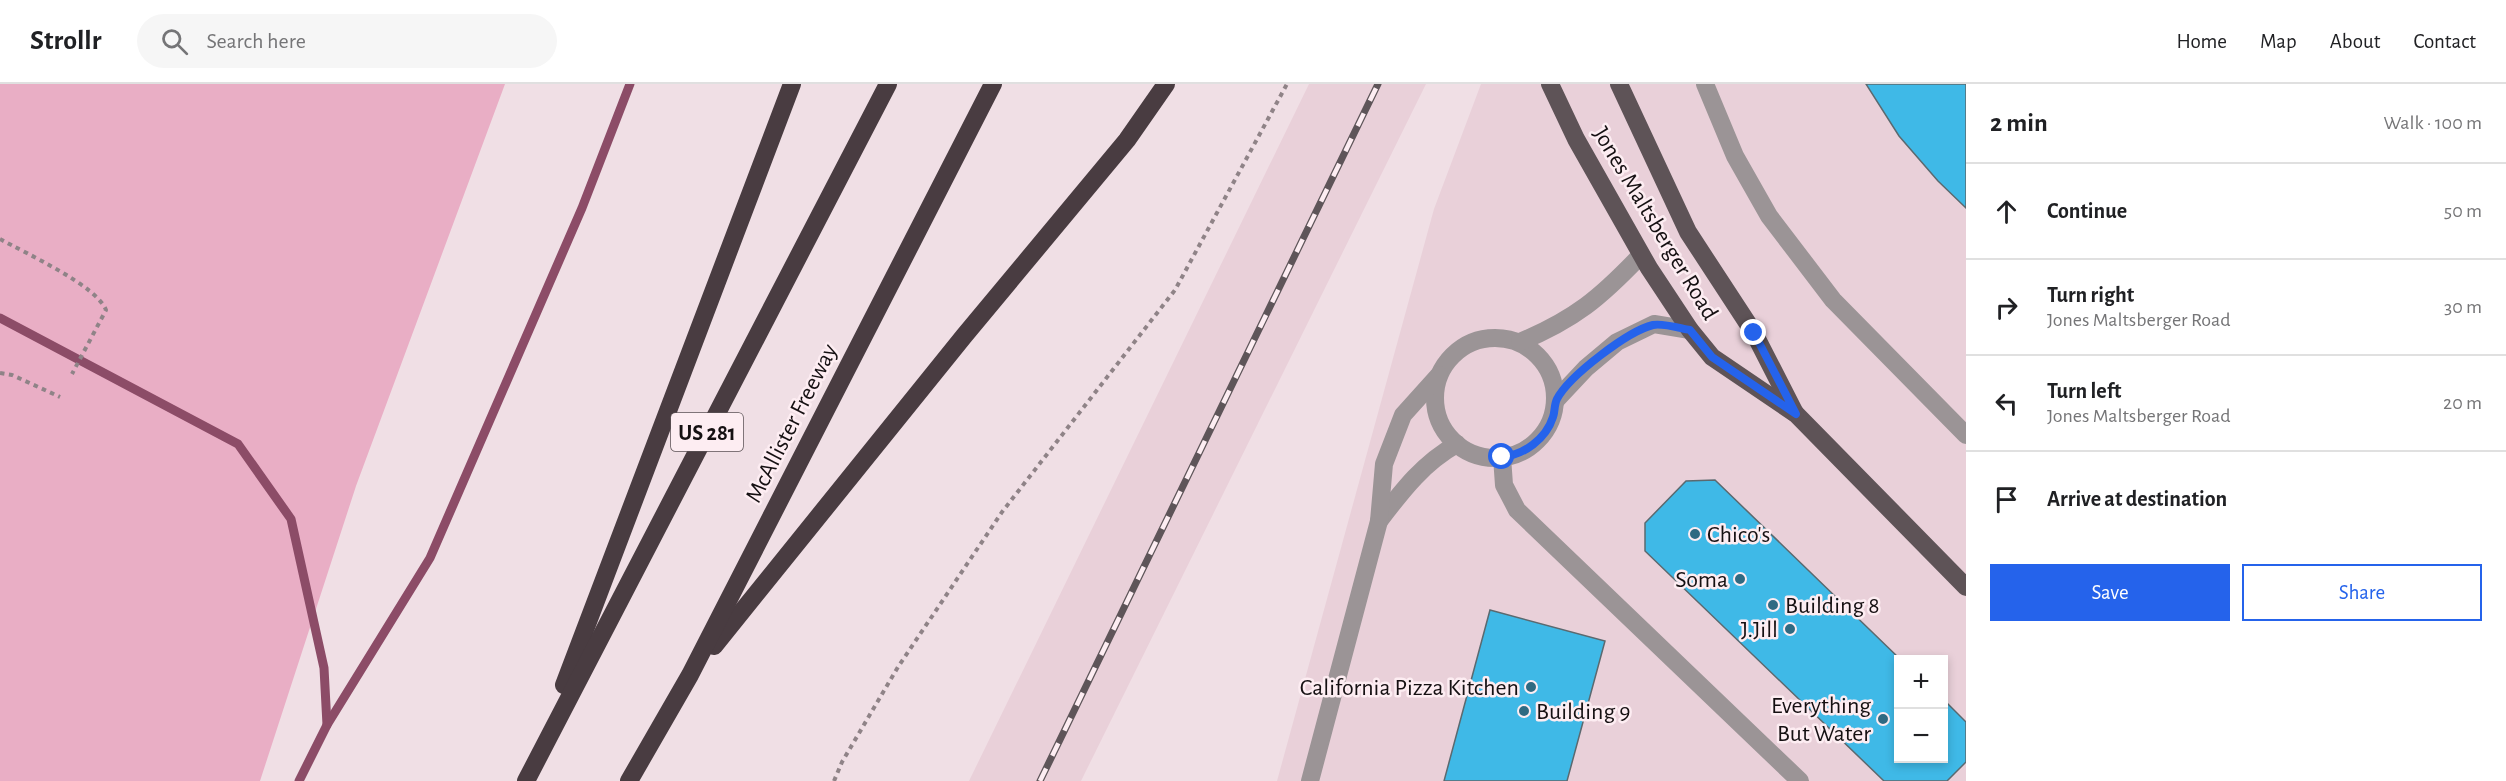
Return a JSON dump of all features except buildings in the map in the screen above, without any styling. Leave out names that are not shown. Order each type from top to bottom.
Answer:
[{"type":"highway","points":[[529,775],[792,84]]},
{"type":"highway","name":"US 281","points":[[529,775],[888,84]]},
{"type":"highway","name":"McAllister Freeway","points":[[629,781],[690,675],[993,84]]},
{"type":"highway","points":[[690,675],[957,345],[1127,140],[1166,84]]},
{"type":"main road","name":"Jones Maltsberger Road","points":[[1550,84],[1576,139],[1641,255],[1690,330],[1712,357],[1796,414],[1966,586]]},
{"type":"main road","name":"Jones Maltsberger Road","points":[[1619,84],[1688,232],[1754,333],[1796,414]]},
{"type":"lane","points":[[1705,84],[1736,156],[1769,216],[1833,300],[1966,435]]},
{"type":"lane","points":[[1520,342],[1558,326],[1604,295],[1641,255]]},
{"type":"lane","points":[[1556,400],[1586,368],[1617,342],[1654,324],[1690,330]]},
{"type":"lane","points":[[1310,781],[1379,521],[1384,464],[1403,415],[1438,375],[1452,355],[1472,341],[1496,337],[1520,342],[1539,356],[1552,376],[1556,400],[1553,418],[1543,435],[1529,448],[1511,456],[1502,457],[1474,454],[1446,434],[1435,405],[1438,375]]},
{"type":"lane","points":[[1379,521],[1406,486],[1434,458],[1457,444]]},
{"type":"lane","points":[[1502,457],[1504,485],[1517,510],[1800,781]]},
{"type":"path","points":[[834,781],[842,762],[898,668],[1002,512],[1175,290],[1287,84]]},
{"type":"path","points":[[0,239],[88,289],[102,300],[106,310],[72,374]]},
{"type":"path","points":[[0,373],[12,375],[60,397]]},
{"type":"shaded area","points":[[0,84],[505,84],[356,486],[260,781],[0,781]]},
{"type":"shaded area","points":[[1309,84],[1426,84],[1081,781],[969,781]]},
{"type":"shaded area","points":[[1481,84],[1966,84],[1966,781],[1277,781],[1434,209]]},
{"type":"waterway","points":[[299,781],[327,725],[430,558],[582,208],[630,84]]},
{"type":"waterway","points":[[0,318],[238,444],[291,519],[324,668],[327,725]]},
{"type":"railway","points":[[1040,781],[1378,84]]},
{"type":"place","name":"Chico's","points":[[1695,534]]},
{"type":"place","name":"Soma","points":[[1740,579]]},
{"type":"place","name":"Building 8","points":[[1773,605]]},
{"type":"place","name":"J.Jill","points":[[1790,629]]},
{"type":"place","name":"California Pizza Kitchen","points":[[1531,687]]},
{"type":"place","name":"Building 9","points":[[1524,711]]},
{"type":"place","name":"Everything But Water","points":[[1883,719]]},
{"type":"route","points":[[1502,457],[1511,456],[1529,448],[1543,435],[1553,418],[1556,400],[1586,368],[1617,342],[1654,324],[1690,330],[1712,357],[1796,414],[1754,333]]}]
